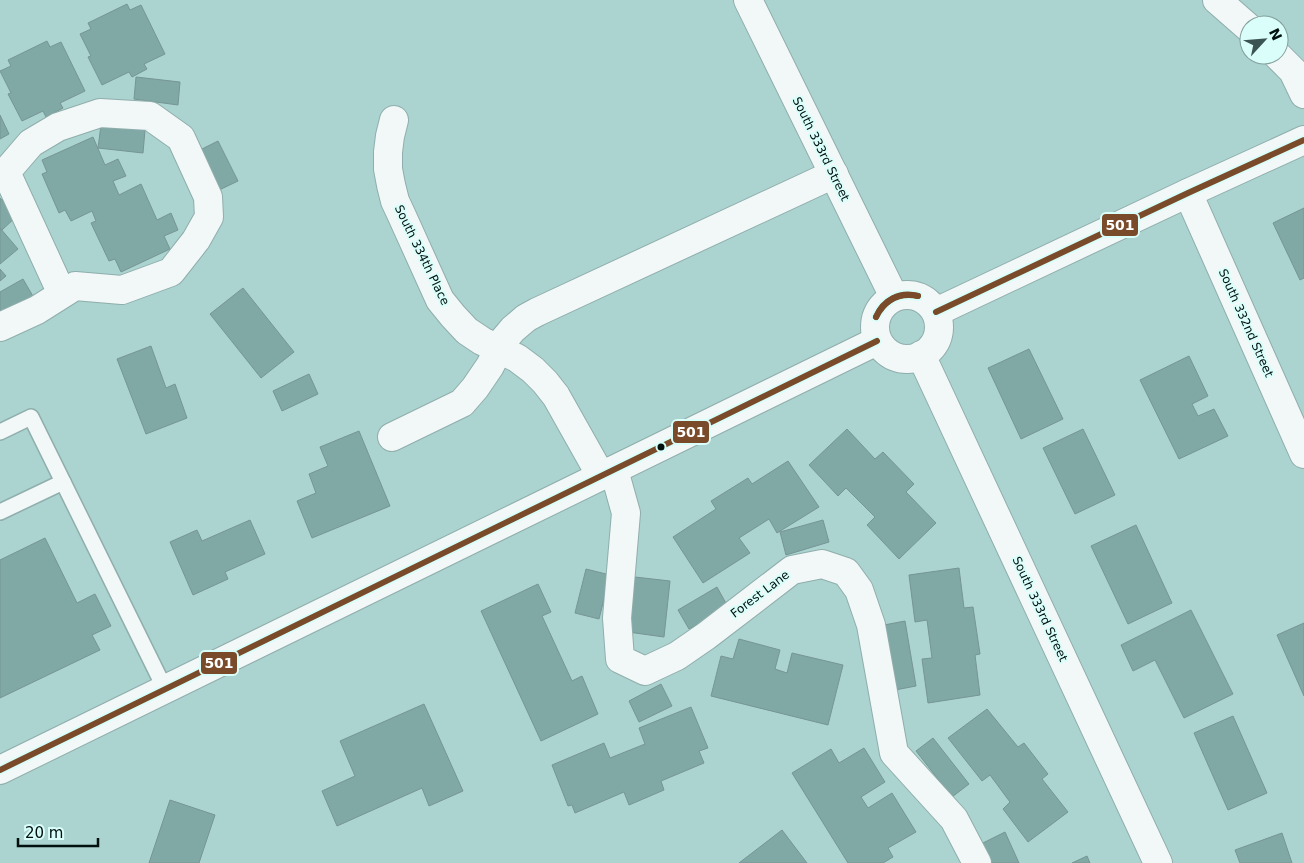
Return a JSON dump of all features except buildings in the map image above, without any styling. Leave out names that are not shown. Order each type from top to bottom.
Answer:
[{"type":"street","name":"South 333rd Street","points":[[748,0],[894,297]]},
{"type":"street","points":[[1217,0],[1239,19]]},
{"type":"street","points":[[1286,65],[1293,72],[1304,94]]},
{"type":"street","points":[[0,327],[37,310],[75,286],[122,290],[171,272],[196,240],[208,217],[208,196],[181,138],[150,116],[100,113],[58,127],[31,143],[6,172],[62,294]]},
{"type":"street","name":"South 334th Place","points":[[394,120],[389,144],[388,169],[395,201],[440,300],[467,331],[498,350],[517,358],[545,382],[608,473]]},
{"type":"street","points":[[936,312],[1304,140]]},
{"type":"street","points":[[392,437],[462,403],[490,366],[502,342],[526,318],[834,174]]},
{"type":"street","name":"South 332nd Street","points":[[1188,194],[1304,454]]},
{"type":"street","points":[[909,294],[920,297],[930,303],[936,312],[939,324],[938,335],[934,345],[926,353],[916,358],[905,359],[893,356],[884,350],[878,341],[875,330],[880,308],[888,300],[898,295],[909,294]]},
{"type":"street","points":[[0,770],[878,341]]},
{"type":"street","name":"South 333rd Street","points":[[922,355],[1158,863]]},
{"type":"street","name":"Forest Lane","points":[[608,473],[626,513],[617,618],[620,659],[645,671],[677,656],[792,570],[822,564],[846,572],[859,590],[871,625],[894,753],[954,819],[972,861]]},
{"type":"lane","points":[[0,432],[31,417],[166,689]]},
{"type":"lane","points":[[0,512],[63,482]]},
{"type":"transit line","name":"501","points":[[936,312],[1304,140]]},
{"type":"transit line","name":"501","points":[[876,317],[883,306],[893,298],[905,295],[918,296]]},
{"type":"transit line","name":"501","points":[[876,317],[888,302],[898,296],[918,296]]},
{"type":"transit line","name":"501","points":[[0,770],[877,341]]}]
